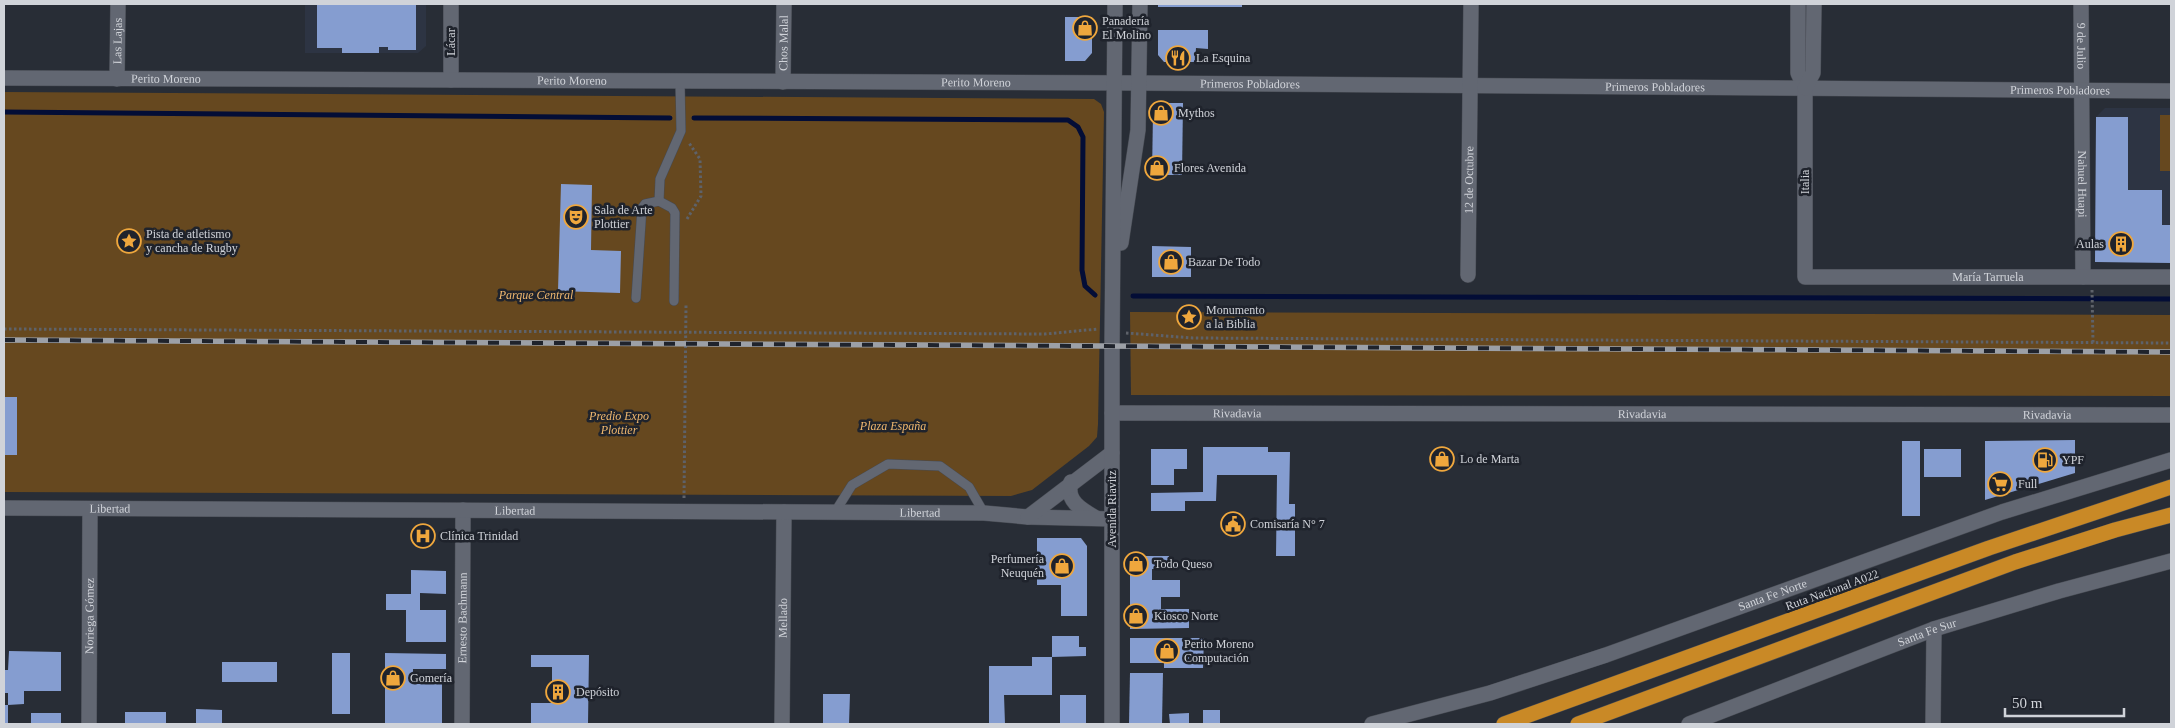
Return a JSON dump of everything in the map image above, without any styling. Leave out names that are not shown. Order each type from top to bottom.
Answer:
[{"type":"highway","name":"Ruta Nacional A022","points":[[1504,724],[1989,548],[2171,487]]},
{"type":"highway","points":[[1578,724],[2015,562],[2115,530],[2171,516]]},
{"type":"street","name":"Las Lajas","points":[[117,79],[118,4]]},
{"type":"street","name":"Lácar","points":[[451,4],[451,80]]},
{"type":"street","name":"Chos Malal","points":[[783,82],[784,4]]},
{"type":"street","name":"Avenida Riavitz","points":[[1112,724],[1112,294],[1115,4]]},
{"type":"street","name":"Avenida Riavitz","points":[[1112,294],[1136,146],[1140,4]]},
{"type":"street","name":"12 de Octubre","points":[[1468,275],[1471,4]]},
{"type":"street","points":[[1798,4],[1798,73],[1805,88]]},
{"type":"street","points":[[1805,88],[1813,73],[1814,4]]},
{"type":"street","name":"9 de Julio","points":[[2081,90],[2082,4]]},
{"type":"street","name":"Perito Moreno","points":[[4,78],[1139,83]]},
{"type":"street","name":"Primeros Pobladores","points":[[1139,83],[2171,91]]},
{"type":"street","name":"Italia","points":[[1805,88],[1805,277]]},
{"type":"street","name":"Nahuel Huapi","points":[[2081,90],[2087,277]]},
{"type":"street","name":"María Tarruela","points":[[1805,277],[2171,277]]},
{"type":"street","name":"Rivadavia","points":[[1112,413],[2171,415]]},
{"type":"street","points":[[1028,517],[1071,482],[1112,453]]},
{"type":"street","name":"Santa Fe Norte","points":[[1372,724],[1490,692],[1588,661],[2002,512],[2171,460]]},
{"type":"street","points":[[1071,482],[1070,492],[1074,502],[1096,518]]},
{"type":"street","name":"Libertad","points":[[4,508],[984,513],[1028,517],[1112,519]]},
{"type":"street","name":"Noriega Gómez","points":[[89,724],[90,509]]},
{"type":"street","name":"Ernesto Bachmann","points":[[462,724],[463,510]]},
{"type":"street","name":"Mellado","points":[[782,724],[784,512]]},
{"type":"street","name":"Santa Fe Sur","points":[[1689,724],[1934,629],[2059,591],[2171,561]]},
{"type":"street","points":[[1933,724],[1934,629]]},
{"type":"lane","points":[[659,201],[660,179],[681,131],[680,81]]},
{"type":"lane","points":[[636,298],[642,208],[645,204],[659,201],[672,208],[675,213],[674,301]]},
{"type":"lane","points":[[835,512],[852,485],[888,464],[940,466],[970,488],[984,513]]},
{"type":"path","points":[[681,131],[700,159],[701,196],[686,221]]},
{"type":"path","points":[[2087,277],[2093,321],[2093,343]]},
{"type":"path","points":[[684,512],[686,296]]},
{"type":"path","points":[[4,329],[686,334],[1046,334],[1089,329],[1193,338],[2171,343]]},
{"type":"shaded area","points":[[305,4],[426,4],[426,46],[418,53],[305,53]]},
{"type":"shaded area","points":[[2105,108],[2171,108],[2171,263],[2095,262],[2096,117]]},
{"type":"green space","name":"Parque Central","points":[[4,92],[1094,99],[1101,104],[1104,112],[1097,437],[1089,446],[1032,490],[1011,496],[4,492]]},
{"type":"green space","points":[[2160,115],[2171,115],[2171,171],[2160,171]]},
{"type":"green space","points":[[1130,312],[2171,315],[2171,396],[1131,395]]},
{"type":"building","points":[[317,4],[416,4],[416,50],[388,50],[388,47],[379,47],[379,53],[342,53],[342,48],[317,48]]},
{"type":"building","points":[[1158,4],[1242,4],[1242,7],[1158,7]]},
{"type":"building","points":[[1065,17],[1092,17],[1092,53],[1085,61],[1065,61]]},
{"type":"building","points":[[1158,30],[1208,30],[1208,49],[1196,48],[1195,62],[1164,62],[1158,55]]},
{"type":"building","points":[[1159,103],[1183,103],[1182,175],[1152,175],[1153,111]]},
{"type":"building","points":[[2096,117],[2128,117],[2128,190],[2162,190],[2162,225],[2171,225],[2171,263],[2095,262]]},
{"type":"building","name":"Sala de Arte Plottier","points":[[561,184],[592,185],[591,250],[621,251],[620,293],[558,291]]},
{"type":"building","name":"Bazar De Todo","points":[[1152,246],[1191,247],[1191,277],[1152,277]]},
{"type":"building","points":[[4,397],[17,397],[17,455],[4,455]]},
{"type":"building","points":[[2075,440],[2075,473],[1985,500],[1985,441]]},
{"type":"building","points":[[1902,441],[1920,441],[1920,516],[1902,516]]},
{"type":"building","points":[[1203,447],[1268,447],[1268,452],[1290,452],[1289,504],[1295,504],[1295,556],[1276,556],[1277,475],[1217,475],[1216,501],[1185,501],[1185,511],[1151,511],[1151,493],[1203,492]]},
{"type":"building","points":[[1151,449],[1187,449],[1187,469],[1174,469],[1174,485],[1151,485]]},
{"type":"building","points":[[1924,449],[1961,449],[1961,477],[1924,477]]},
{"type":"building","name":"Perfumería Neuquén","points":[[1037,538],[1081,538],[1087,546],[1087,616],[1061,616],[1061,585],[1037,585]]},
{"type":"building","points":[[1130,556],[1169,556],[1169,569],[1152,569],[1152,580],[1180,580],[1180,597],[1161,597],[1161,609],[1189,609],[1189,628],[1130,629]]},
{"type":"building","points":[[411,570],[446,571],[446,594],[420,593],[420,610],[446,610],[446,642],[406,642],[406,610],[386,610],[386,594],[411,594]]},
{"type":"building","points":[[1052,636],[1079,636],[1079,647],[1086,647],[1086,656],[1052,657]]},
{"type":"building","name":"Perito Moreno Computación","points":[[1130,638],[1204,638],[1203,668],[1164,668],[1164,663],[1130,663]]},
{"type":"building","points":[[9,651],[61,652],[61,691],[24,691],[24,704],[8,705],[8,693],[4,693],[4,670],[8,670]]},
{"type":"building","points":[[332,653],[350,653],[350,714],[332,714]]},
{"type":"building","points":[[385,653],[446,654],[446,669],[413,669],[413,684],[442,684],[442,724],[385,724]]},
{"type":"building","points":[[531,655],[589,655],[588,724],[531,724],[531,703],[552,703],[552,667],[531,667]]},
{"type":"building","points":[[1032,657],[1052,657],[1052,695],[1004,695],[1005,724],[989,724],[989,666],[1032,666]]},
{"type":"building","points":[[222,662],[277,662],[277,682],[222,682]]},
{"type":"building","points":[[1130,673],[1163,673],[1162,724],[1129,724]]},
{"type":"building","points":[[823,694],[850,694],[849,724],[823,724]]},
{"type":"building","points":[[1060,695],[1086,695],[1086,724],[1060,724]]},
{"type":"building","points":[[4,705],[8,705],[8,724],[4,724]]},
{"type":"building","points":[[196,709],[222,710],[222,724],[196,724]]},
{"type":"building","points":[[1203,710],[1220,710],[1220,724],[1203,724]]},
{"type":"building","points":[[125,712],[166,712],[166,724],[125,724]]},
{"type":"building","points":[[31,713],[61,713],[61,724],[31,724]]},
{"type":"building","points":[[1189,713],[1189,724],[1170,724],[1169,714]]},
{"type":"waterway","points":[[4,112],[670,118]]},
{"type":"waterway","points":[[694,118],[1068,120],[1078,127],[1083,137],[1082,270],[1085,286],[1095,295]]},
{"type":"waterway","points":[[1133,296],[2171,299]]},
{"type":"railway","points":[[4,340],[2171,352]]},
{"type":"place","name":"Panadería El Molino","points":[[1085,28]]},
{"type":"place","name":"La Esquina","points":[[1178,58]]},
{"type":"place","name":"Mythos","points":[[1161,113]]},
{"type":"place","name":"Flores Avenida","points":[[1157,168]]},
{"type":"place","name":"Sala de Arte Plottier","points":[[576,217]]},
{"type":"place","name":"Pista de atletismo y cancha de Rugby","points":[[129,241]]},
{"type":"place","name":"Aulas","points":[[2121,244]]},
{"type":"place","name":"Bazar De Todo","points":[[1171,262]]},
{"type":"place","name":"Monumento a la Biblia","points":[[1189,317]]},
{"type":"place","name":"Lo de Marta","points":[[1442,459]]},
{"type":"place","name":"YPF","points":[[2045,460]]},
{"type":"place","name":"Full","points":[[2000,484]]},
{"type":"place","name":"Comisaría N° 7","points":[[1233,524]]},
{"type":"place","name":"Clínica Trinidad","points":[[423,536]]},
{"type":"place","name":"Todo Queso","points":[[1136,564]]},
{"type":"place","name":"Perfumería Neuquén","points":[[1062,566]]},
{"type":"place","name":"Kiosco Norte","points":[[1136,616]]},
{"type":"place","name":"Perito Moreno Computación","points":[[1167,651]]},
{"type":"place","name":"Gomería","points":[[393,678]]},
{"type":"place","name":"Depósito","points":[[558,692]]},
{"type":"park label","name":"Predio Expo Plottier","points":[[619,423]]},
{"type":"park label","name":"Plaza España","points":[[893,426]]}]
